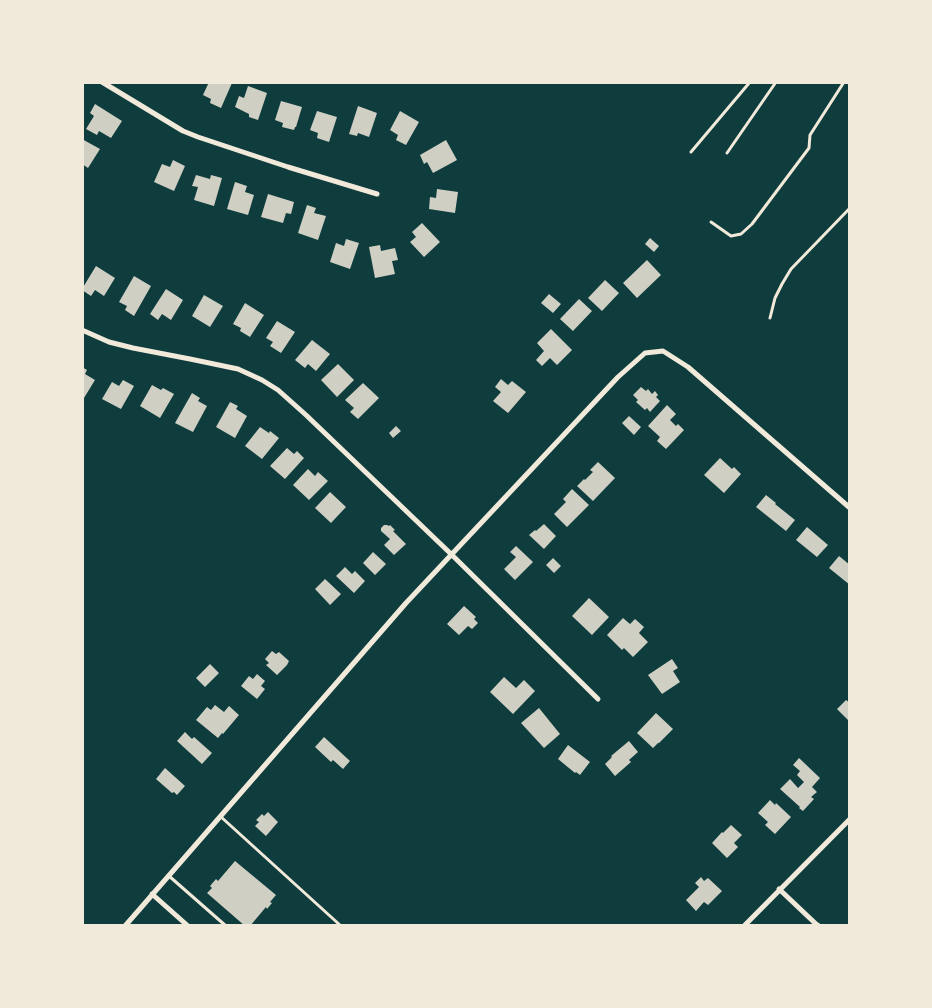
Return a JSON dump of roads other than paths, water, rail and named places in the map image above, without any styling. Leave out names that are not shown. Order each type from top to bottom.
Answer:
[{"type":"street","points":[[102,82],[183,131],[288,167],[377,194]]},
{"type":"street","points":[[82,330],[108,342],[238,369],[278,390],[451,554],[598,699]]},
{"type":"street","points":[[125,926],[399,611],[618,377],[645,353],[663,351],[688,367],[850,508]]},
{"type":"street","points":[[744,926],[850,819]]},
{"type":"street","points":[[779,889],[819,926]]},
{"type":"street","points":[[152,894],[188,926]]},
{"type":"lane","points":[[691,152],[750,82]]},
{"type":"lane","points":[[727,153],[776,82]]},
{"type":"lane","points":[[710,222],[731,236],[741,234],[752,224],[809,148],[810,135],[844,82]]},
{"type":"lane","points":[[770,318],[775,298],[791,269],[850,208]]},
{"type":"lane","points":[[220,816],[341,926]]},
{"type":"lane","points":[[169,876],[226,926]]}]
